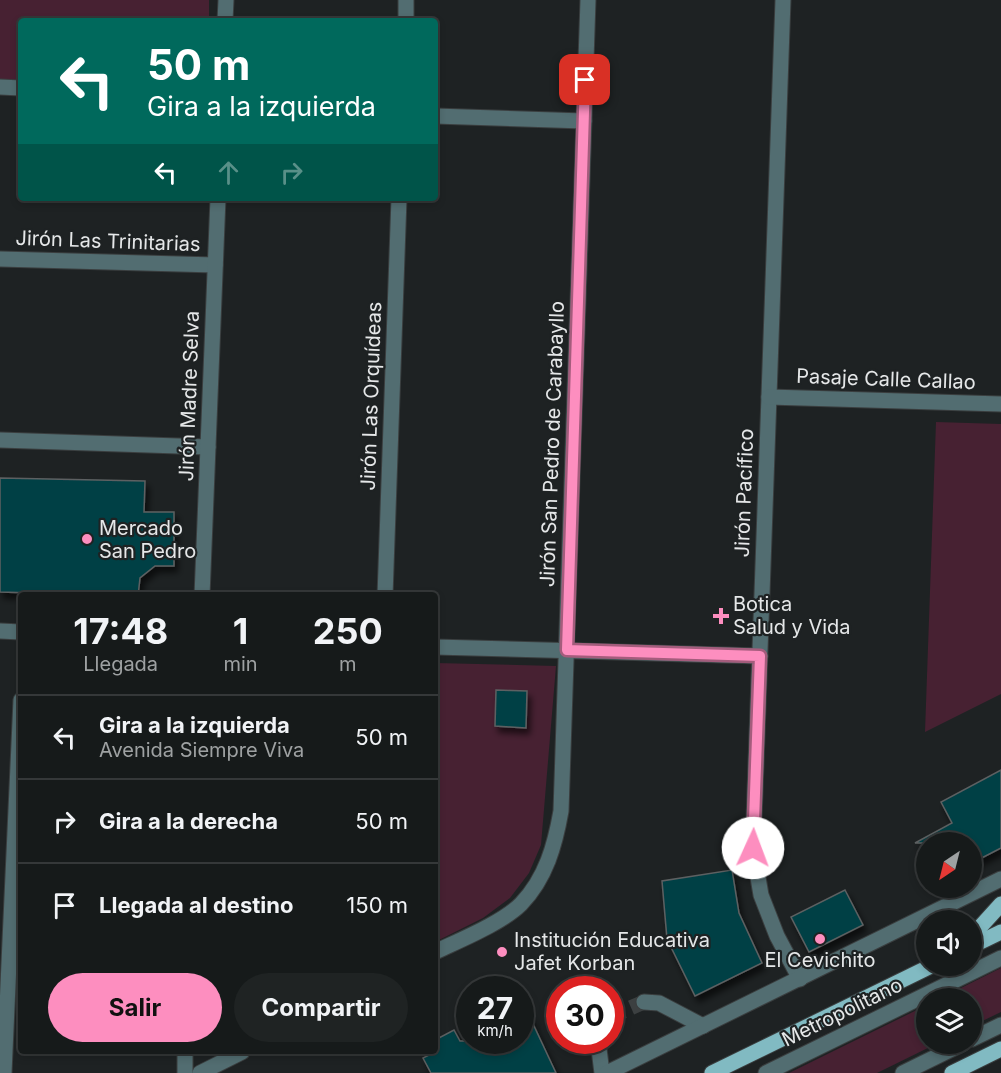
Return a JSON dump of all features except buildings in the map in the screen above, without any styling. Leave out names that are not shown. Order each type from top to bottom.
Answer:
[{"type":"main road","points":[[982,925],[1001,904]]},
{"type":"main road","points":[[982,941],[1001,932]]},
{"type":"main road","points":[[712,1073],[916,973]]},
{"type":"main road","points":[[952,1073],[1001,1049]]},
{"type":"street","points":[[225,18],[226,0]]},
{"type":"street","points":[[406,0],[406,18]]},
{"type":"street","name":"Jirón San Pedro de Carabayllo","points":[[438,950],[502,918],[520,905],[537,884],[548,862],[556,838],[561,811],[588,0]]},
{"type":"street","name":"Jirón Pacífico","points":[[783,0],[753,848],[761,895],[777,936],[800,979]]},
{"type":"street","points":[[0,87],[18,88]]},
{"type":"street","points":[[438,116],[584,121]]},
{"type":"street","name":"Jirón Madre Selva","points":[[202,592],[218,201]]},
{"type":"street","name":"Jirón Las Orquídeas","points":[[385,592],[399,201]]},
{"type":"street","name":"Jirón Las Trinitarias","points":[[0,259],[215,265]]},
{"type":"street","name":"Pasaje Calle Callao","points":[[769,397],[1001,404]]},
{"type":"street","points":[[0,440],[208,447]]},
{"type":"street","points":[[0,631],[18,632]]},
{"type":"street","points":[[438,647],[760,656]]},
{"type":"street","points":[[4,1073],[18,766]]},
{"type":"street","points":[[607,1073],[1001,879]]},
{"type":"street","name":"Metropolitano","points":[[766,1073],[1001,958]]},
{"type":"street","points":[[644,1002],[658,1004],[703,1026]]},
{"type":"street","points":[[982,1034],[1001,1025]]},
{"type":"street","points":[[185,1054],[185,1073]]},
{"type":"street","points":[[200,1073],[238,1054]]},
{"type":"street","points":[[600,1054],[602,1073]]},
{"type":"street","points":[[903,1073],[942,1054]]},
{"type":"shaded area","points":[[0,0],[209,0],[209,18],[18,18],[18,81],[0,80]]},
{"type":"shaded area","points":[[936,422],[1001,424],[1001,694],[925,732]]},
{"type":"shaded area","points":[[438,663],[556,666],[541,845],[529,873],[510,898],[483,918],[438,940]]},
{"type":"shaded area","points":[[1001,968],[1001,1012],[982,1021],[982,988],[961,988]]},
{"type":"shaded area","points":[[916,1010],[916,1054],[877,1073],[789,1073]]},
{"type":"tunnel","points":[[624,1011],[644,1002]]},
{"type":"place","name":"Mercado San Pedro","points":[[87,539]]},
{"type":"place","name":"Botica Salud y Vida","points":[[721,616]]},
{"type":"place","name":"El Cevichito","points":[[820,939]]},
{"type":"place","name":"Institución Educativa Jafet Korban","points":[[502,952]]},
{"type":"route","points":[[585,80],[567,650],[760,656],[753,848]]}]
